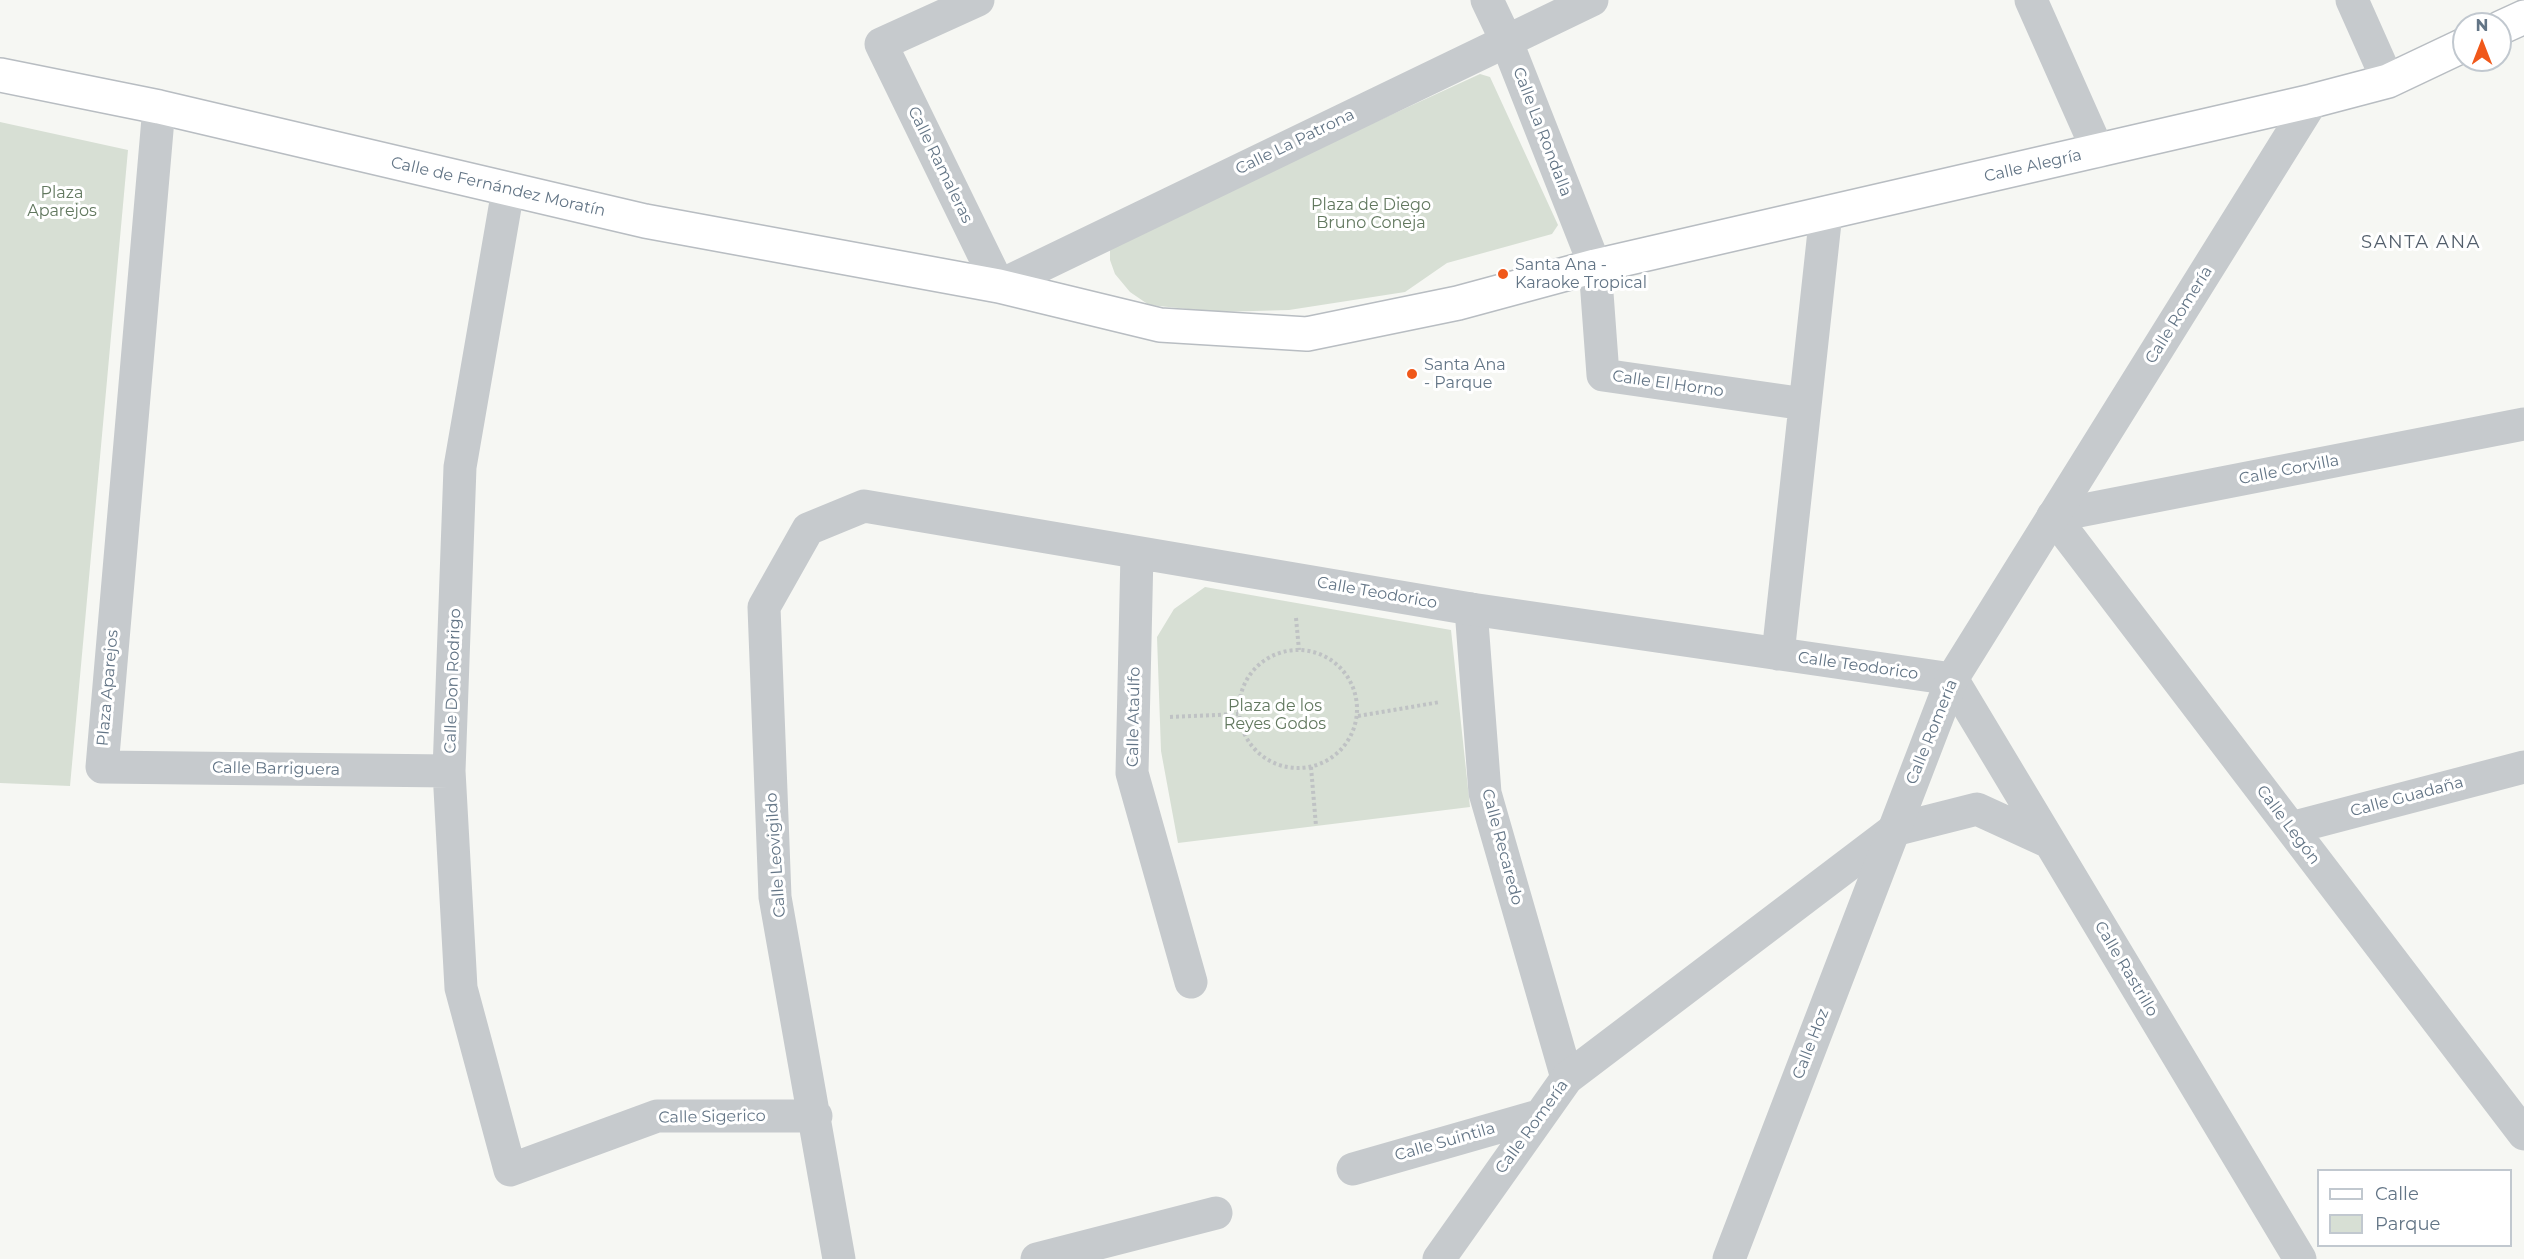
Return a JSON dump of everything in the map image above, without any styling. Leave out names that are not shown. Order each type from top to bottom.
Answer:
[{"type":"main road","name":"Calle Alegría","points":[[1595,266],[2312,101],[2388,81],[2452,51]]},
{"type":"main road","name":"Calle de Fernández Moratín","points":[[0,75],[159,108],[645,221],[999,286]]},
{"type":"main road","points":[[999,286],[1160,325],[1307,334],[1458,303],[1595,266]]},
{"type":"street","name":"Calle Ramaleras","points":[[978,0],[881,44],[999,286]]},
{"type":"street","name":"Calle La Rondalla","points":[[1487,0],[1506,40],[1595,266]]},
{"type":"street","name":"Calle La Patrona","points":[[999,286],[1592,0]]},
{"type":"street","points":[[2031,0],[2098,151]]},
{"type":"street","points":[[2352,0],[2388,81]]},
{"type":"street","name":"Calle Romería","points":[[1439,1259],[1567,1078],[1894,830],[1952,679],[2312,101]]},
{"type":"street","name":"Plaza Aparejos","points":[[102,767],[159,108]]},
{"type":"street","name":"Calle Don Rodrigo","points":[[508,190],[460,467],[450,771],[461,988],[510,1170]]},
{"type":"street","points":[[1778,654],[1826,213]]},
{"type":"street","name":"Calle El Horno","points":[[1595,266],[1603,375],[1805,404]]},
{"type":"street","name":"Calle Corvilla","points":[[2053,516],[2524,423]]},
{"type":"street","name":"Calle Teodorico","points":[[808,529],[864,506],[1472,609],[1952,679]]},
{"type":"street","name":"Calle Legón","points":[[2053,516],[2291,828],[2518,1118]]},
{"type":"street","name":"Calle Leovigildo","points":[[808,529],[764,607],[775,897],[816,1116],[839,1259]]},
{"type":"street","name":"Calle Ataúlfo","points":[[1137,553],[1132,773],[1191,982]]},
{"type":"street","name":"Calle Recaredo","points":[[1472,609],[1485,793],[1567,1078]]},
{"type":"street","name":"Calle Rastrillo","points":[[1952,679],[2300,1259]]},
{"type":"street","name":"Calle Barriguera","points":[[102,767],[450,771]]},
{"type":"street","name":"Calle Guadaña","points":[[2291,828],[2524,767]]},
{"type":"street","points":[[1894,830],[1977,809],[2049,842]]},
{"type":"street","name":"Calle Hoz","points":[[1729,1259],[1894,830]]},
{"type":"street","name":"Calle Sigerico","points":[[510,1170],[657,1116],[816,1116]]},
{"type":"street","name":"Calle Suintila","points":[[1353,1169],[1538,1116]]},
{"type":"street","points":[[1037,1259],[1216,1213]]},
{"type":"path","points":[[1299,650],[1323,655],[1342,670],[1355,691],[1358,716],[1350,739],[1334,758],[1311,767],[1290,769],[1271,762],[1254,751],[1243,733],[1238,714],[1241,689],[1254,668],[1275,654],[1299,650]]},
{"type":"path","points":[[1358,716],[1478,697]]},
{"type":"path","points":[[1133,716],[1238,714]]},
{"type":"path","points":[[1311,767],[1316,826]]},
{"type":"green space","name":"Plaza de Diego Bruno Coneja","points":[[1480,74],[1490,77],[1558,225],[1552,234],[1447,263],[1405,292],[1289,310],[1217,312],[1149,305],[1130,292],[1115,274],[1110,260],[1110,250],[1114,242]]},
{"type":"green space","name":"Plaza Aparejos","points":[[0,122],[128,150],[70,786],[0,783]]},
{"type":"green space","name":"Plaza de los Reyes Godos","points":[[1205,587],[1451,630],[1470,807],[1178,843],[1161,751],[1157,637],[1174,609]]},
{"type":"place","name":"Santa Ana - Karaoke Tropical","points":[[1503,274]]},
{"type":"place","name":"Santa Ana - Parque","points":[[1412,374]]},
{"type":"district","name":"SANTA ANA","points":[[2421,243]]}]
